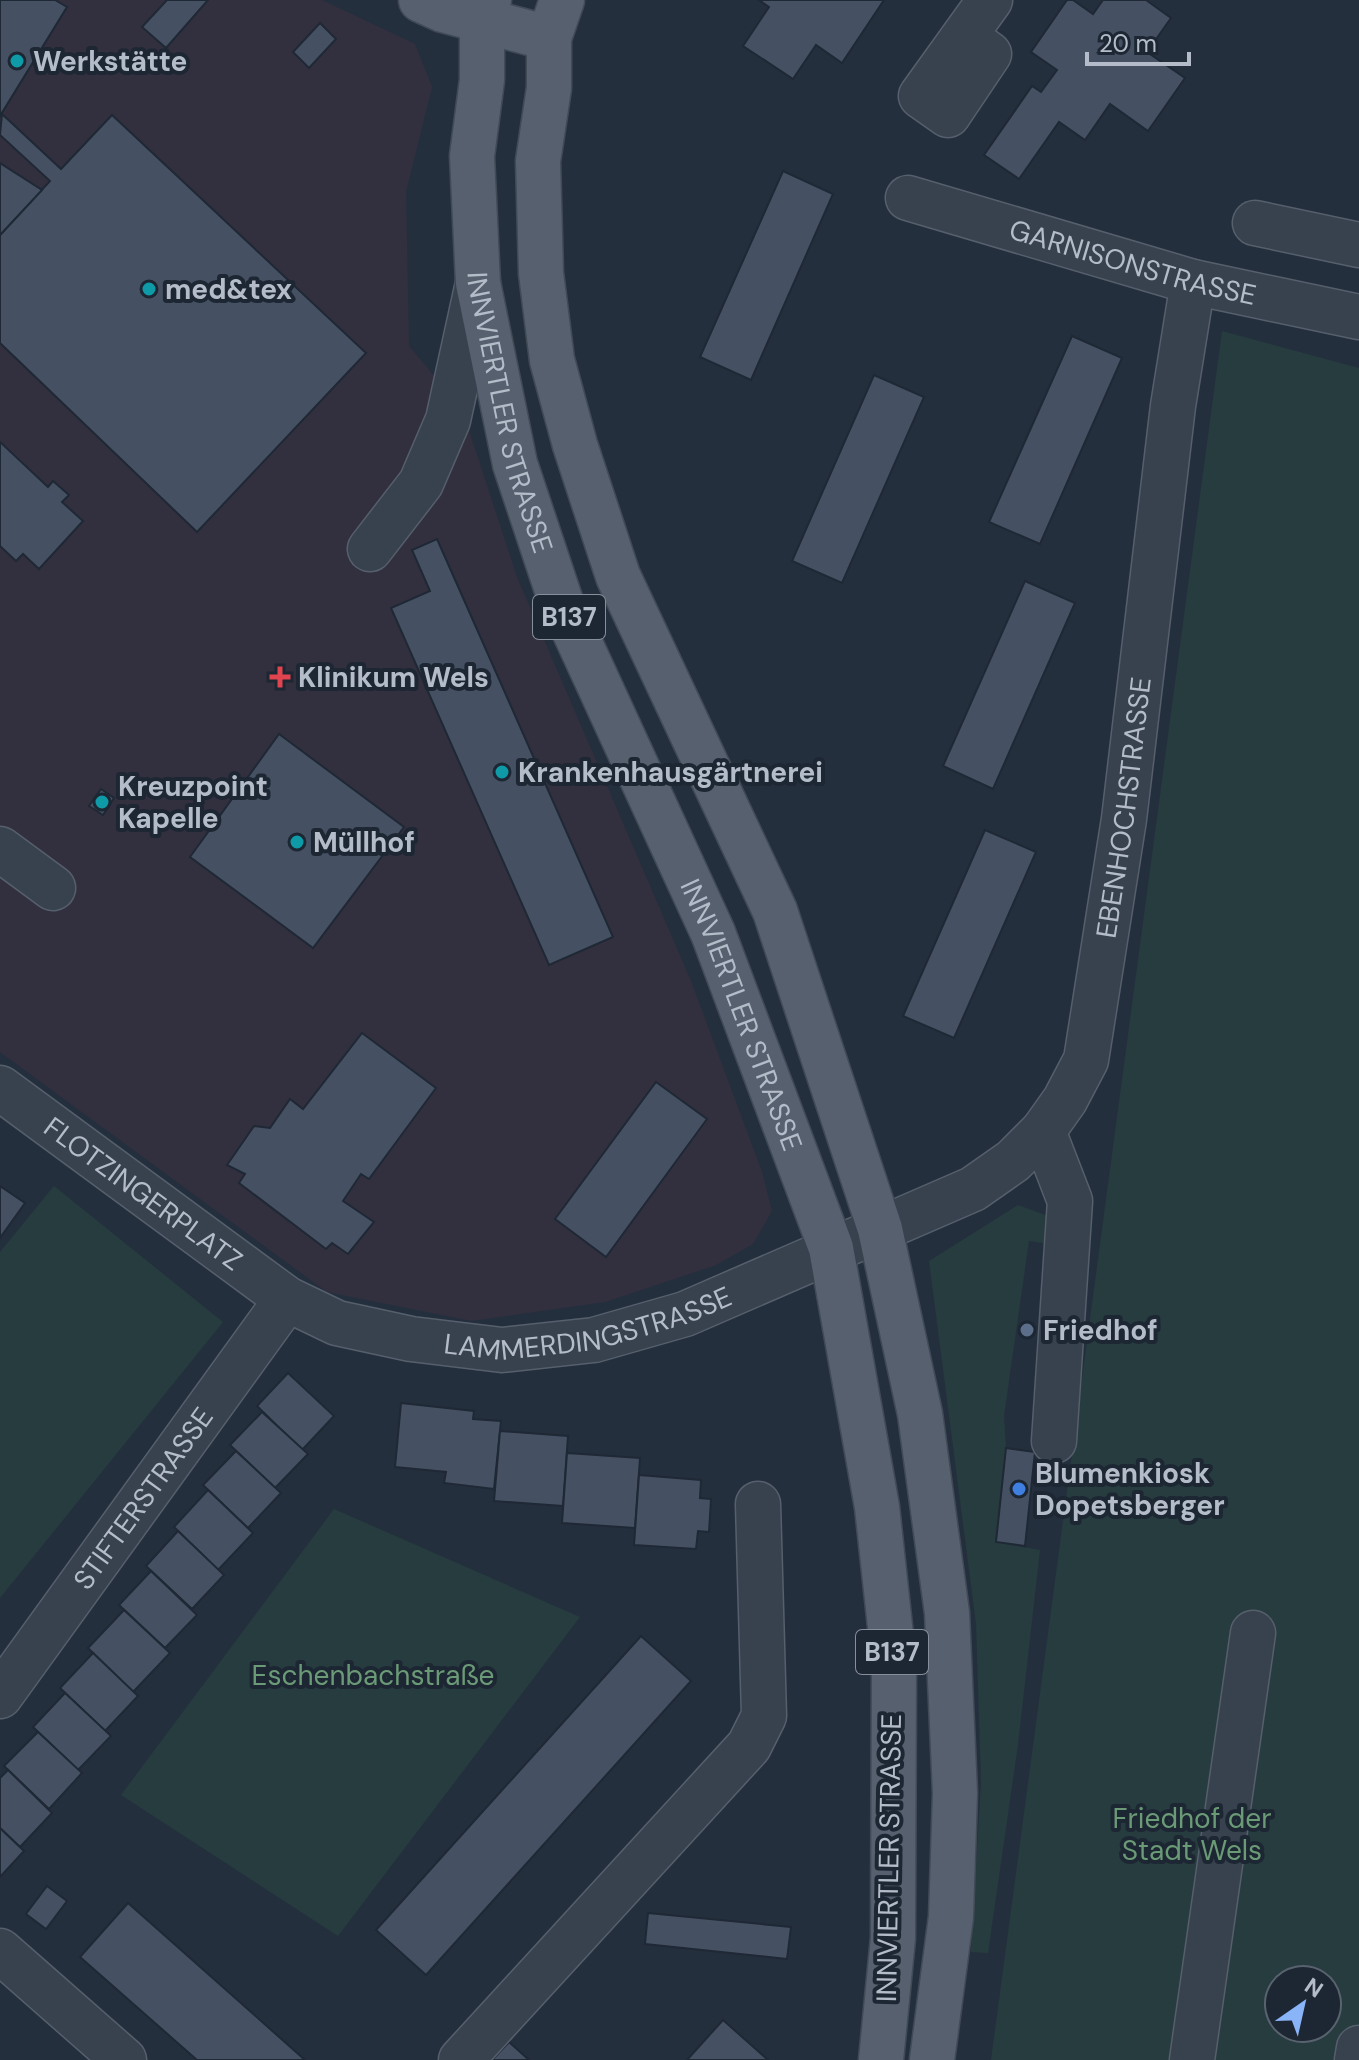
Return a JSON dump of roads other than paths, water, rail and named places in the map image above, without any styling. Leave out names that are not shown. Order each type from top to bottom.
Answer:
[{"type":"main road","points":[[421,0],[486,11],[555,11]]},
{"type":"main road","name":"INNVIERTLER STRASSE","points":[[486,11],[482,80],[472,156],[478,283],[515,464],[561,602],[713,933],[831,1248],[877,1507],[894,1663],[893,1938],[881,2060]]},
{"type":"main road","name":"INNVIERTLER STRASSE","points":[[555,11],[549,88],[538,161],[541,273],[552,360],[575,445],[618,576],[775,911],[880,1229],[920,1414],[947,1613],[955,1793],[951,1917],[932,2060]]},
{"type":"street","points":[[964,36],[990,0]]},
{"type":"street","name":"GARNISONSTRASSE","points":[[908,198],[1193,282],[1359,317]]},
{"type":"street","points":[[1255,223],[1359,245]]},
{"type":"street","name":"EBENHOCHSTRASSE","points":[[880,1229],[973,1189],[1013,1161],[1043,1131],[1065,1100],[1086,1060],[1124,819],[1173,406],[1193,282]]},
{"type":"street","points":[[370,549],[421,483],[448,420],[478,283]]},
{"type":"street","points":[[0,849],[53,888]]},
{"type":"street","name":"FLOTZINGERPLATZ","points":[[0,1088],[287,1299]]},
{"type":"street","points":[[1043,1131],[1070,1201],[1054,1441]]},
{"type":"street","name":"LAMMERDINGSTRASSE","points":[[287,1299],[337,1323],[411,1339],[502,1350],[594,1340],[685,1314],[880,1229]]},
{"type":"street","name":"STIFTERSTRASSE","points":[[0,1696],[287,1299]]},
{"type":"street","points":[[461,2060],[749,1746],[764,1716],[758,1504]]},
{"type":"street","points":[[1192,2060],[1253,1633]]},
{"type":"street","points":[[0,1951],[124,2060]]},
{"type":"street","points":[[1357,2060],[1359,2048]]},
{"type":"place","name":"Werkstätte","points":[[17,61]]},
{"type":"place","name":"med&tex","points":[[149,289]]},
{"type":"place","name":"Klinikum Wels","points":[[280,677]]},
{"type":"place","name":"Krankenhausgärtnerei","points":[[502,772]]},
{"type":"place","name":"Kreuzpoint Kapelle","points":[[102,802]]},
{"type":"place","name":"Müllhof","points":[[297,842]]},
{"type":"place","name":"Friedhof","points":[[1027,1330]]},
{"type":"place","name":"Blumenkiosk Dopetsberger","points":[[1019,1489]]},
{"type":"park label","name":"Eschenbachstraße","points":[[373,1675]]},
{"type":"park label","name":"Friedhof der Stadt Wels","points":[[1192,1834]]}]
